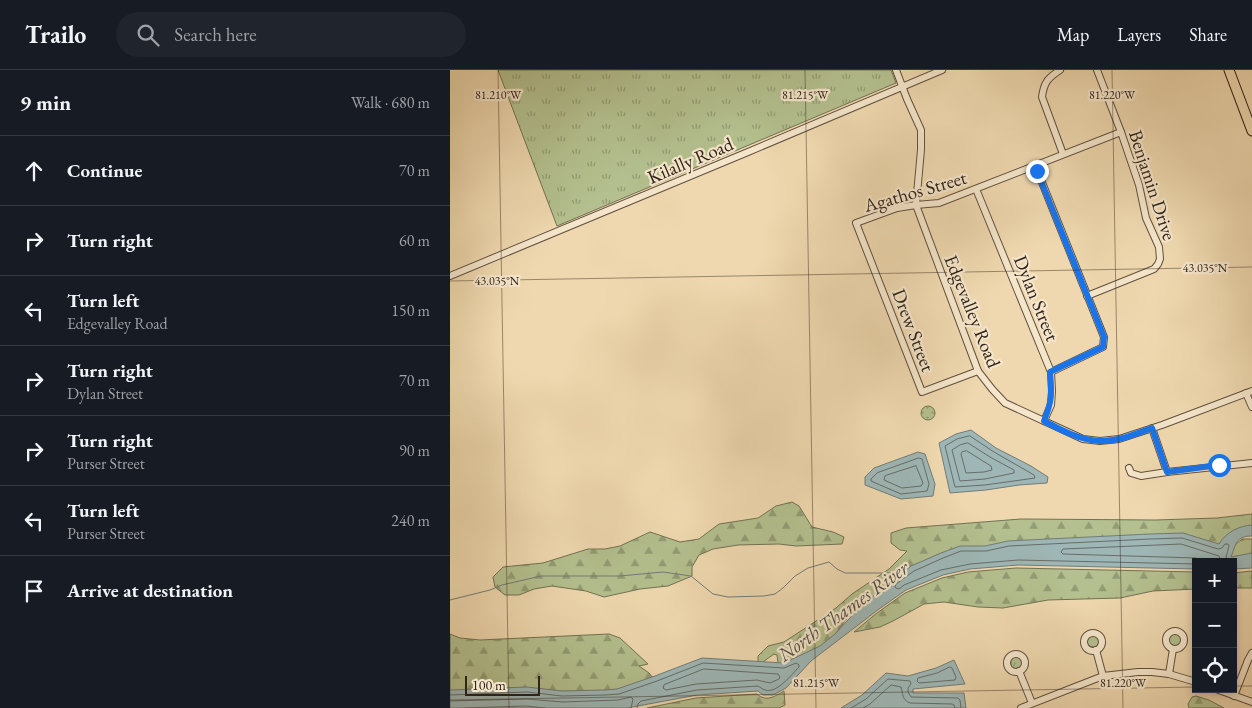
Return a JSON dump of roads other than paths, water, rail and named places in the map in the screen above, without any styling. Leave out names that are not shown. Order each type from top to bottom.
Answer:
[{"type":"main road","points":[[1229,70],[1252,132]]},
{"type":"street","name":"Edgevalley Road","points":[[896,70],[921,130],[916,205],[978,371],[1005,403],[1083,439],[1100,441],[1119,439],[1249,392]]},
{"type":"street","name":"Kilally Road","points":[[450,276],[942,70]]},
{"type":"street","points":[[1060,70],[1047,80],[1043,87],[1042,97],[1063,154]]},
{"type":"street","name":"Benjamin Drive","points":[[1087,296],[1154,269],[1160,259],[1159,247],[1146,218],[1139,184],[1097,70]]},
{"type":"street","name":"Agathos Street","points":[[856,223],[897,208],[939,203],[1120,132]]},
{"type":"street","points":[[1035,165],[1104,337],[1103,347],[1050,372]]},
{"type":"street","name":"Dylan Street","points":[[976,189],[1050,372],[1052,392],[1050,405],[1044,421]]},
{"type":"street","name":"Drew Street","points":[[856,223],[922,392],[978,371]]},
{"type":"street","points":[[1249,392],[1252,407]]},
{"type":"street","points":[[1152,428],[1167,472]]},
{"type":"street","points":[[1129,468],[1131,473],[1141,476],[1252,463]]},
{"type":"street","points":[[1169,674],[1174,649]]},
{"type":"street","points":[[1096,650],[1103,676]]},
{"type":"street","points":[[1234,696],[1252,653]]},
{"type":"street","points":[[1019,671],[1032,703]]},
{"type":"street","points":[[1021,708],[1103,676],[1138,672],[1169,674],[1192,681]]},
{"type":"street","points":[[1226,693],[1252,702]]},
{"type":"water","points":[[971,430],[996,448],[1048,477],[1047,483],[950,493],[939,443],[956,434]]},
{"type":"water","points":[[918,452],[925,454],[935,484],[933,496],[901,499],[865,485],[865,477],[874,468]]},
{"type":"water","name":"North Thames River","points":[[1252,525],[1252,536],[1243,537],[1237,542],[1231,557],[1252,553],[1252,568],[1237,569],[1237,558],[1192,558],[1192,569],[1018,565],[970,569],[943,575],[906,590],[879,609],[811,661],[786,688],[773,695],[763,695],[758,691],[697,695],[627,708],[450,708],[450,690],[527,687],[562,691],[605,690],[617,689],[702,658],[784,663],[820,646],[835,634],[861,606],[911,566],[960,546],[985,546],[1008,541],[1183,533],[1219,544],[1233,530]]},
{"type":"water","points":[[954,660],[965,684],[913,689],[913,693],[964,693],[966,708],[841,708],[862,695],[886,673],[908,676],[936,668]]},
{"type":"waterway","points":[[450,600],[541,576],[620,576],[663,572],[691,576],[713,594],[728,597],[775,594],[795,576],[808,568],[829,562],[845,573],[905,573]]}]
